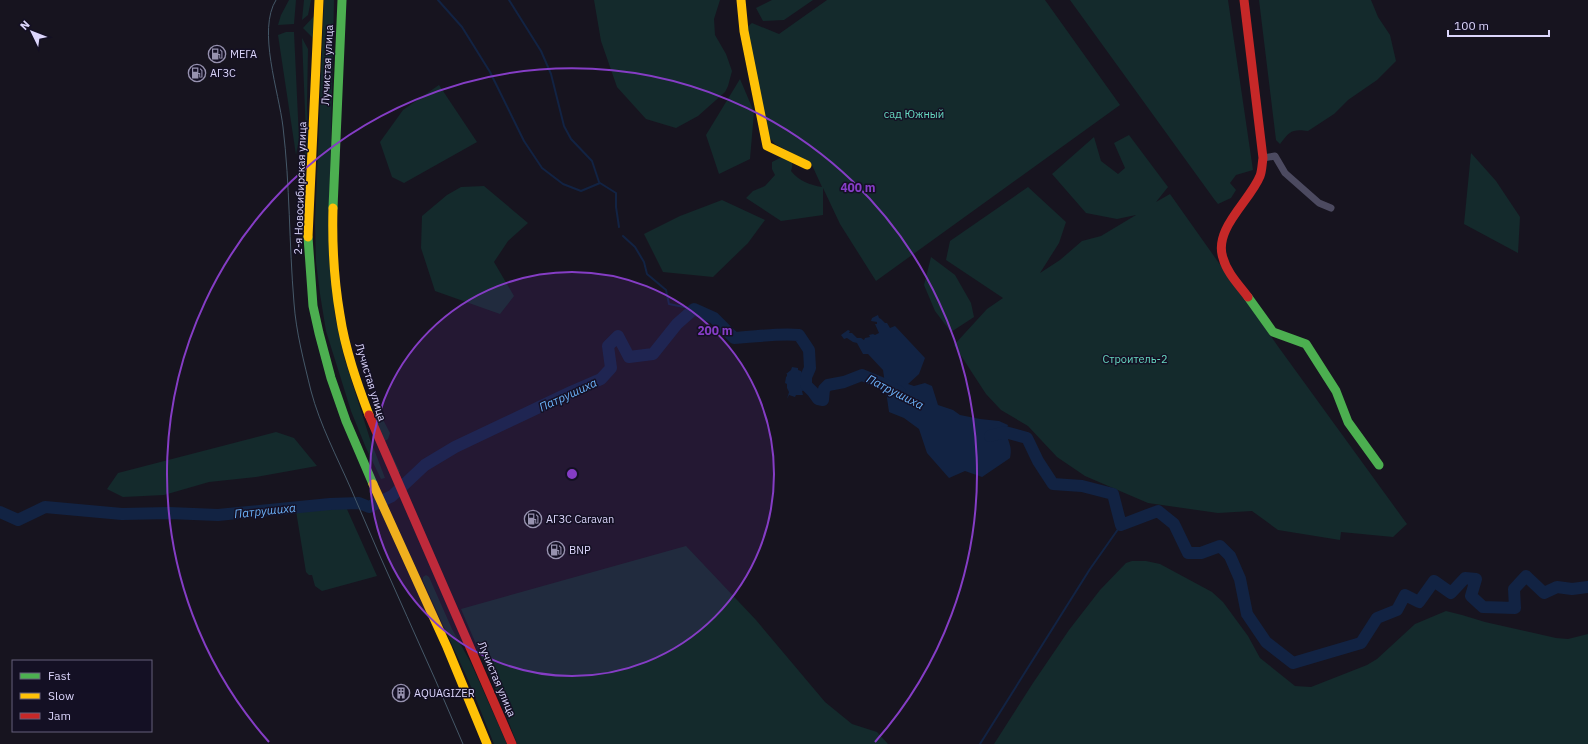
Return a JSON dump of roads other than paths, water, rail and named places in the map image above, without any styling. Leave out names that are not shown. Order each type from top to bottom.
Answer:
[{"type":"main road","name":"2-я Новосибирская улица","points":[[319,0],[308,241],[313,306],[319,333],[346,421],[387,517],[447,647],[487,744]]},
{"type":"main road","points":[[337,0],[338,30],[340,38]]},
{"type":"main road","name":"Лучистая улица","points":[[342,0],[332,229],[337,294],[342,322],[355,376],[371,422],[512,744]]},
{"type":"main road","points":[[741,0],[744,31],[767,146],[807,165]]},
{"type":"main road","points":[[1244,0],[1263,158],[1260,176],[1226,229],[1221,245],[1222,257],[1226,267],[1273,332],[1306,344],[1336,391],[1348,422],[1379,465]]},
{"type":"street","points":[[1263,158],[1275,156],[1286,173],[1319,203],[1331,208]]},
{"type":"water","points":[[878,315],[879,318],[887,323],[890,328],[895,326],[925,358],[919,374],[908,384],[914,386],[925,383],[932,386],[938,405],[953,410],[960,415],[999,421],[1008,425],[1007,434],[1011,448],[1010,458],[982,477],[965,471],[949,478],[927,453],[919,429],[904,418],[889,412],[883,370],[868,354],[863,354],[857,343],[847,338],[844,339],[841,335],[848,330],[850,331],[849,333],[852,333],[857,338],[864,340],[865,338],[870,337],[869,335],[879,333],[875,324],[877,324],[877,322],[871,321],[872,318]]},
{"type":"water","points":[[792,367],[798,368],[803,376],[809,381],[810,375],[811,376],[812,382],[810,391],[813,392],[811,393],[806,390],[802,391],[803,395],[796,395],[795,397],[789,395],[787,399],[789,392],[787,384],[785,383],[787,376],[786,374]]},
{"type":"waterway","points":[[438,0],[462,27],[490,72],[524,141],[542,168],[563,184],[581,191],[600,183],[616,193],[616,207],[619,227]]},
{"type":"waterway","points":[[509,0],[541,51],[551,74],[564,126],[571,139],[592,161],[599,182]]},
{"type":"waterway","points":[[623,236],[635,247],[644,262],[647,274],[666,290],[669,304],[694,309]]},
{"type":"waterway","name":"Патрушиха","points":[[0,512],[18,520],[45,507],[122,514],[169,513],[218,515],[330,504],[359,503],[369,507],[392,496],[425,465],[455,447],[601,379],[611,368],[608,346],[618,336],[629,357],[653,354],[677,324],[694,309],[714,318],[734,338],[799,335],[809,350],[810,368],[806,377],[806,385],[818,399],[823,400],[824,389],[828,385],[844,382],[862,375],[900,392]]},
{"type":"waterway","name":"Патрушиха","points":[[990,436],[1005,432],[1027,438],[1038,461],[1053,484],[1082,486],[1113,494],[1121,525],[1158,511],[1174,524],[1188,553],[1201,553],[1220,546],[1230,556],[1240,579],[1247,614],[1266,642],[1293,663],[1361,643],[1377,618],[1397,610],[1405,595],[1419,602],[1434,581],[1451,593],[1465,578],[1476,579],[1471,596],[1483,607],[1515,608],[1514,589],[1526,576],[1544,593],[1557,587],[1572,589],[1588,587]]},
{"type":"waterway","points":[[980,744],[1090,569],[1121,525]]},
{"type":"tram line","points":[[276,0],[271,13],[269,44],[283,127],[295,314],[311,391],[329,441],[463,744]]},
{"type":"place","name":"МЕГА","points":[[217,54]]},
{"type":"place","name":"АГЗС","points":[[197,73]]},
{"type":"place","name":"АГЗС Caravan","points":[[533,519]]},
{"type":"place","name":"BNP","points":[[556,550]]},
{"type":"place","name":"AQUAGIZER","points":[[401,693]]},
{"type":"park label","name":"сад Южный","points":[[914,114]]},
{"type":"park label","name":"Строитель-2","points":[[1135,359]]}]
